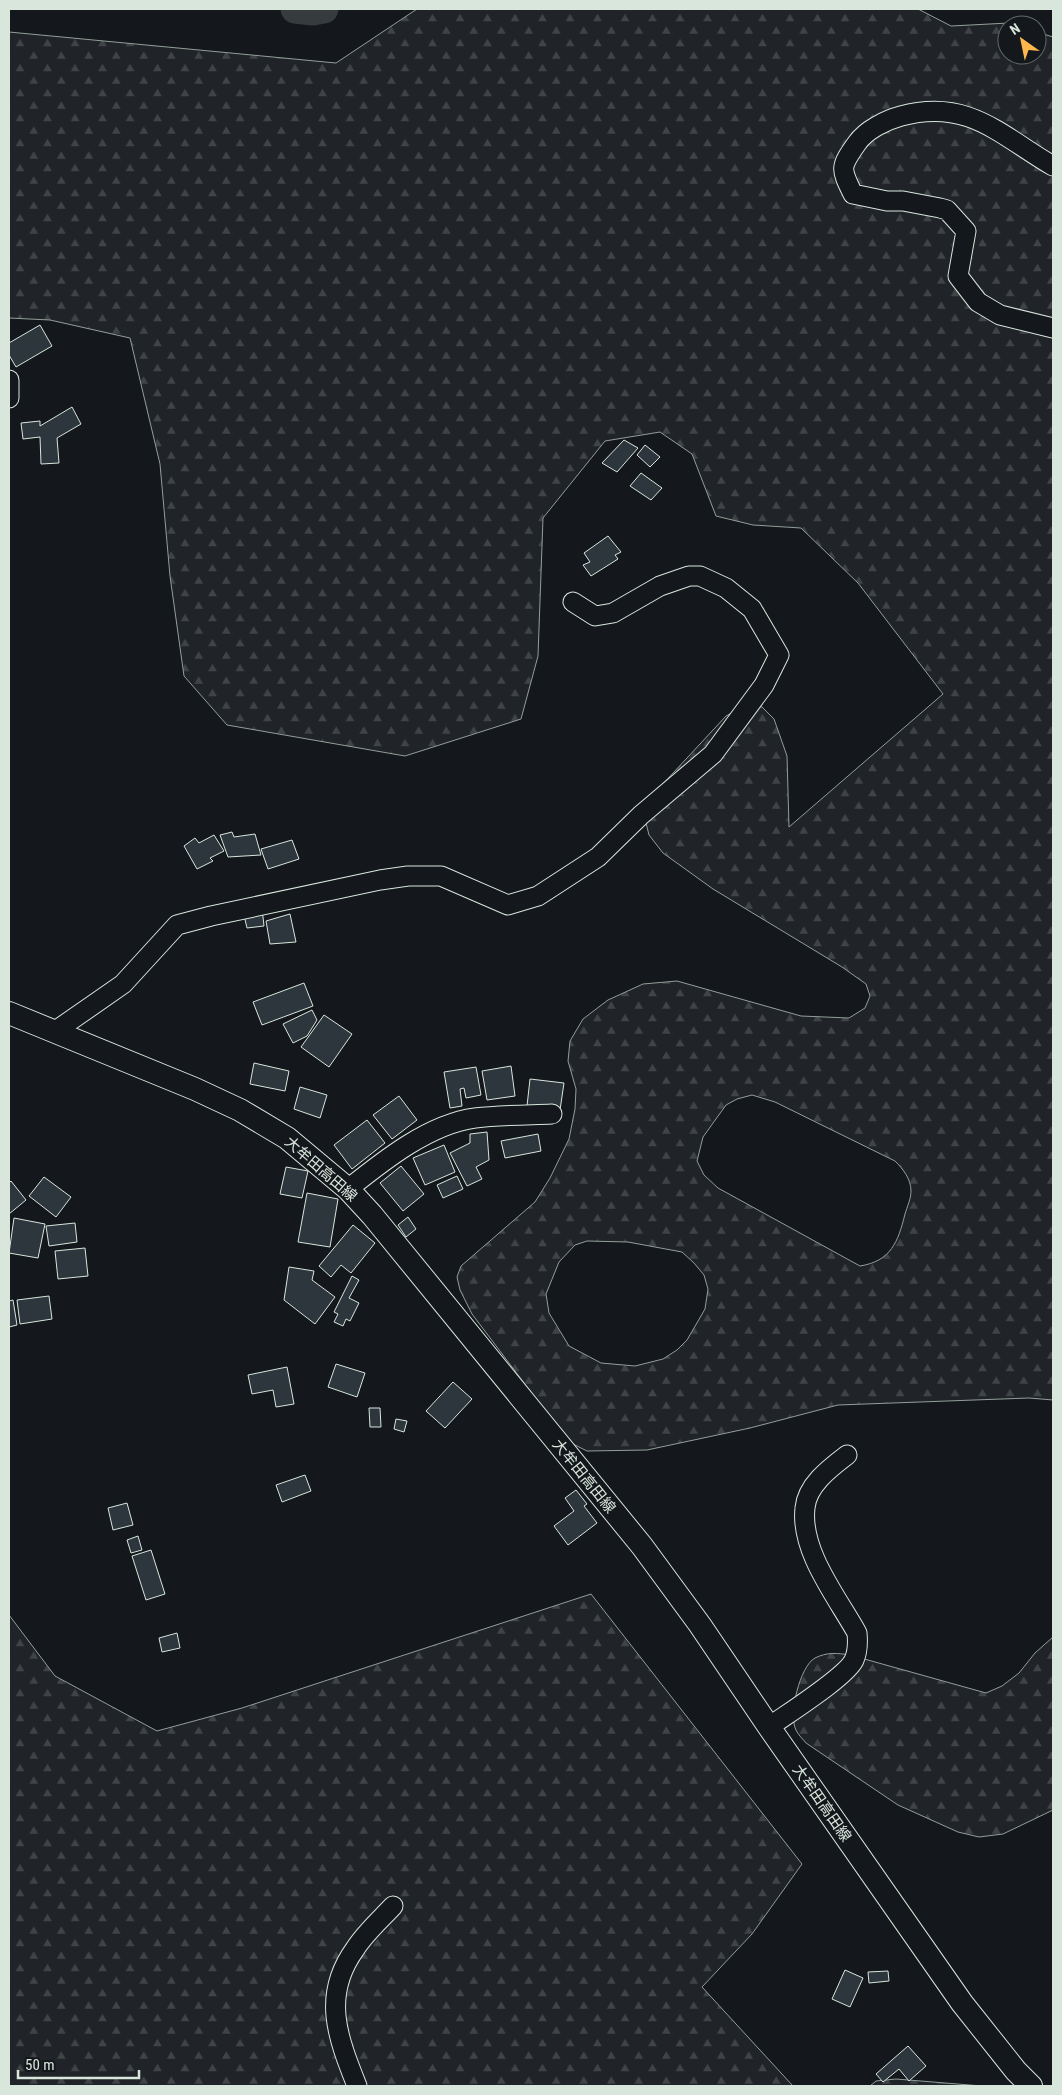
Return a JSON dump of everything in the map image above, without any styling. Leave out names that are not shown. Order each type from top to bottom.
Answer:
[{"type":"main road","name":"大牟田高田線","points":[[9,1013],[195,1089],[240,1110],[288,1138],[348,1189],[372,1215],[642,1546],[700,1625],[962,2003],[1016,2071],[1031,2086]]},
{"type":"street","points":[[1053,166],[986,123],[959,112],[920,111],[893,118],[863,136],[846,159],[843,174],[854,194],[948,210],[966,231],[958,276],[978,302],[1000,315],[1053,328]]},
{"type":"street","points":[[9,380],[9,398]]},
{"type":"street","points":[[54,1032],[123,984],[177,925],[380,880],[408,876],[441,876],[508,905],[538,896],[598,857],[641,815],[713,754],[764,685],[779,655],[752,609],[726,588],[700,576],[689,576],[660,586],[613,613],[595,616],[572,602]]},
{"type":"street","points":[[348,1189],[387,1159],[442,1127],[474,1118],[552,1114]]},
{"type":"street","points":[[769,1727],[843,1673],[854,1661],[858,1647],[857,1634],[812,1553],[805,1524],[804,1506],[813,1488],[826,1471],[847,1455]]},
{"type":"street","points":[[357,2086],[340,2043],[335,2008],[337,1984],[354,1949],[393,1906]]},
{"type":"green space","points":[[417,9],[918,9],[951,26],[997,24],[997,65],[1047,65],[1047,35],[1053,37],[1053,1400],[1029,1398],[838,1405],[750,1428],[647,1450],[587,1451],[573,1444],[552,1420],[472,1314],[460,1290],[457,1277],[461,1266],[535,1202],[550,1178],[569,1139],[575,1109],[576,1089],[568,1061],[570,1041],[583,1019],[608,1000],[643,984],[677,981],[801,1016],[849,1018],[865,1008],[870,996],[866,984],[842,967],[713,889],[663,853],[649,835],[646,823],[648,800],[726,716],[748,704],[762,707],[774,719],[787,756],[789,827],[943,694],[858,583],[801,528],[753,525],[716,516],[692,454],[660,432],[605,441],[543,518],[538,656],[521,719],[405,756],[227,725],[184,676],[170,576],[160,464],[130,338],[50,320],[9,318],[9,32],[336,63]],"holes":[[[752,1095],[775,1102],[895,1161],[901,1167],[910,1182],[910,1197],[896,1241],[886,1255],[879,1260],[860,1266],[718,1188],[704,1175],[697,1161],[703,1137],[726,1105],[737,1099]],[[587,1241],[628,1242],[682,1252],[704,1275],[708,1289],[705,1309],[687,1340],[677,1350],[663,1359],[635,1366],[601,1363],[569,1346],[549,1313],[546,1294],[559,1262],[575,1245]]]},
{"type":"green space","points":[[591,1594],[802,1864],[752,1934],[702,1987],[793,2086],[9,2086],[9,1615],[55,1676],[157,1731],[242,1708]]},
{"type":"green space","points":[[1053,1637],[1053,1810],[1003,1834],[979,1837],[958,1832],[898,1805],[806,1743],[796,1730],[793,1714],[800,1680],[810,1663],[819,1656],[832,1654],[850,1655],[986,1693],[1002,1686],[1019,1673],[1035,1653]]},
{"type":"green space","points":[[896,2079],[982,2086],[870,2086],[876,2081]]},
{"type":"building","points":[[40,325],[52,346],[16,367],[9,355],[9,343]]},
{"type":"building","points":[[72,407],[81,424],[57,438],[59,463],[41,464],[40,437],[23,439],[21,423],[40,421],[40,426]]},
{"type":"building","points":[[624,440],[638,448],[617,472],[602,463]]},
{"type":"building","points":[[645,445],[660,457],[650,467],[637,455]]},
{"type":"building","points":[[641,473],[662,488],[651,500],[630,486]]},
{"type":"building","points":[[608,536],[621,552],[615,555],[618,559],[591,576],[583,565],[590,562],[584,553]]},
{"type":"building","points":[[232,832],[234,837],[255,834],[261,855],[228,857],[220,835]]},
{"type":"building","points":[[214,835],[224,851],[210,858],[213,861],[197,869],[184,846],[195,838],[199,843]]},
{"type":"building","points":[[292,840],[299,859],[268,869],[261,849]]},
{"type":"building","points":[[262,908],[264,926],[247,928],[243,911]]},
{"type":"building","points":[[290,914],[296,942],[270,944],[266,921]]},
{"type":"building","points":[[304,983],[313,1006],[262,1025],[253,1002]]},
{"type":"building","points":[[312,1010],[317,1020],[307,1036],[293,1043],[283,1024]]},
{"type":"building","points":[[324,1015],[352,1034],[329,1067],[301,1047]]},
{"type":"building","points":[[254,1063],[289,1071],[285,1091],[250,1084]]},
{"type":"building","points":[[511,1066],[515,1096],[487,1100],[482,1071]]},
{"type":"building","points":[[476,1067],[481,1095],[466,1098],[464,1088],[460,1089],[462,1106],[450,1108],[444,1072]]},
{"type":"building","points":[[530,1079],[564,1083],[560,1110],[527,1106]]},
{"type":"building","points":[[300,1087],[327,1095],[320,1118],[294,1109]]},
{"type":"building","points":[[399,1096],[417,1120],[392,1139],[373,1115]]},
{"type":"building","points":[[367,1120],[385,1143],[352,1169],[334,1145]]},
{"type":"building","points":[[487,1132],[489,1160],[476,1167],[482,1179],[467,1186],[450,1153],[470,1143],[470,1134]]},
{"type":"building","points":[[538,1134],[541,1151],[505,1158],[501,1141]]},
{"type":"building","points":[[444,1145],[455,1172],[425,1185],[413,1158]]},
{"type":"building","points":[[401,1166],[424,1194],[403,1211],[380,1183]]},
{"type":"building","points":[[286,1167],[308,1171],[302,1198],[280,1194]]},
{"type":"building","points":[[457,1176],[463,1189],[443,1198],[437,1185]]},
{"type":"building","points":[[44,1177],[71,1197],[56,1217],[29,1196]]},
{"type":"building","points":[[11,1181],[26,1200],[9,1214],[9,1183]]},
{"type":"building","points":[[307,1193],[338,1199],[330,1247],[298,1242]]},
{"type":"building","points":[[408,1217],[416,1229],[406,1237],[398,1225]]},
{"type":"building","points":[[14,1218],[45,1224],[38,1258],[9,1253]]},
{"type":"building","points":[[75,1223],[77,1242],[49,1246],[46,1226]]},
{"type":"building","points":[[353,1225],[375,1243],[351,1273],[341,1265],[331,1277],[319,1266]]},
{"type":"building","points":[[85,1248],[88,1276],[58,1279],[55,1251]]},
{"type":"building","points":[[289,1267],[314,1271],[312,1280],[335,1297],[315,1324],[284,1300]]},
{"type":"building","points":[[352,1276],[359,1280],[349,1298],[359,1303],[350,1321],[346,1319],[343,1326],[334,1322],[338,1314],[334,1312]]},
{"type":"building","points":[[49,1296],[52,1319],[20,1324],[17,1300]]},
{"type":"building","points":[[13,1300],[17,1325],[9,1327],[9,1301]]},
{"type":"building","points":[[336,1364],[365,1373],[357,1397],[328,1387]]},
{"type":"building","points":[[287,1367],[294,1404],[276,1407],[273,1390],[252,1394],[248,1375]]},
{"type":"building","points":[[453,1382],[472,1399],[445,1428],[426,1411]]},
{"type":"building","points":[[369,1408],[380,1408],[381,1427],[370,1427]]},
{"type":"building","points":[[396,1419],[407,1421],[404,1432],[394,1429]]},
{"type":"building","points":[[305,1475],[311,1491],[282,1502],[276,1485]]},
{"type":"building","points":[[576,1490],[587,1504],[584,1506],[597,1523],[568,1545],[554,1526],[574,1511],[565,1498]]},
{"type":"building","points":[[127,1503],[133,1525],[113,1530],[108,1508]]},
{"type":"building","points":[[138,1536],[142,1550],[131,1553],[127,1540]]},
{"type":"building","points":[[151,1550],[165,1594],[146,1600],[132,1556]]},
{"type":"building","points":[[177,1633],[180,1648],[162,1652],[159,1638]]},
{"type":"building","points":[[845,1970],[863,1978],[850,2007],[832,1999]]},
{"type":"building","points":[[888,1971],[889,1981],[869,1983],[868,1972]]},
{"type":"building","points":[[908,2046],[926,2066],[909,2081],[899,2069],[883,2082],[876,2074]]},
{"type":"waterway","points":[[295,9],[313,11],[324,9]]}]
